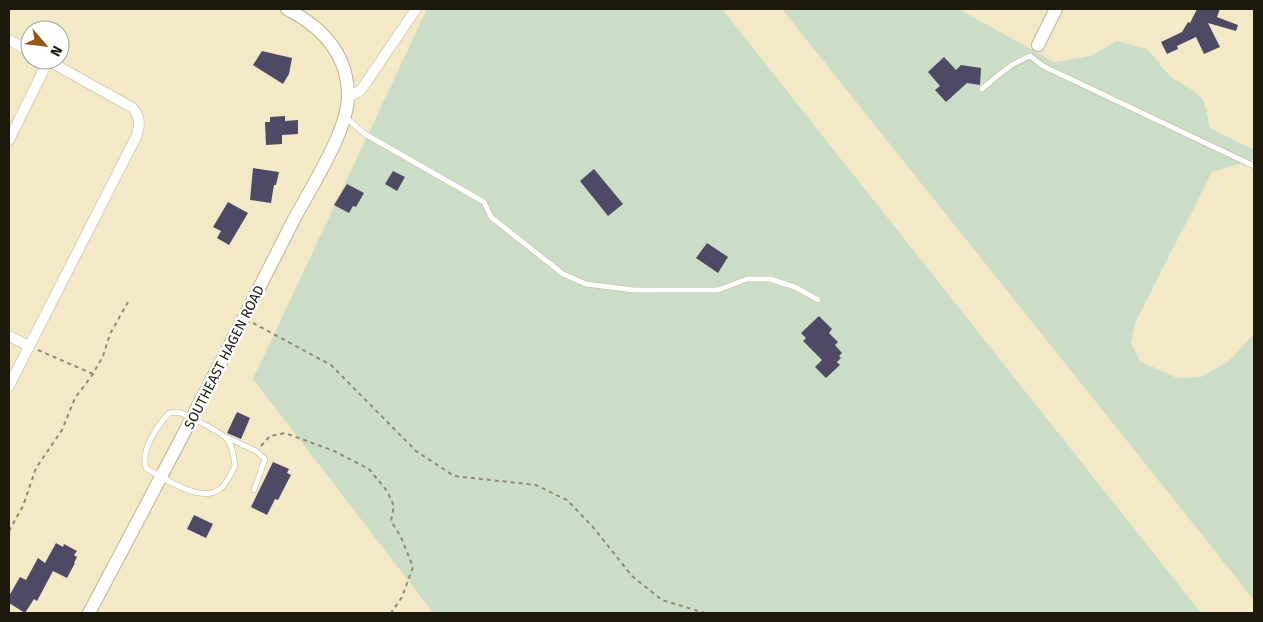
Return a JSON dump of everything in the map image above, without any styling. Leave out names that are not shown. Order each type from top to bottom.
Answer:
[{"type":"street","name":"SOUTHEAST HAGEN ROAD","points":[[89,613],[193,418],[331,149],[345,117],[348,97],[345,71],[334,46],[313,24],[287,9]]},
{"type":"street","points":[[348,97],[361,90],[416,9]]},
{"type":"street","points":[[1038,45],[1056,9]]},
{"type":"street","points":[[9,140],[43,70]]},
{"type":"street","points":[[9,386],[140,126],[139,117],[133,108],[66,70]]},
{"type":"street","points":[[9,336],[29,346]]},
{"type":"lane","points":[[982,89],[1000,73],[1030,56],[1043,66],[1254,166]]},
{"type":"lane","points":[[345,117],[365,134],[484,202],[491,217],[562,274],[586,284],[634,290],[718,290],[747,279],[770,279],[795,287],[818,300]]},
{"type":"lane","points":[[227,438],[232,448],[235,466],[222,488],[212,494],[197,493],[146,468],[144,459],[157,428],[169,413],[177,412],[193,418],[227,438],[256,451],[265,459],[254,490]]},
{"type":"path","points":[[9,531],[23,506],[36,468],[62,430],[75,398],[103,356],[110,334],[128,302]]},
{"type":"path","points":[[244,318],[331,366],[416,451],[454,476],[536,485],[567,500],[593,527],[632,576],[662,600],[705,613]]},
{"type":"path","points":[[29,346],[92,374]]},
{"type":"path","points":[[256,451],[270,436],[285,433],[334,451],[368,469],[387,491],[394,506],[391,521],[401,538],[413,567],[402,597],[391,613]]},
{"type":"green space","points":[[427,9],[722,9],[1201,613],[432,613],[253,379]]},
{"type":"green space","points":[[782,9],[959,9],[1054,62],[1091,56],[1117,41],[1147,49],[1171,77],[1194,91],[1204,101],[1210,128],[1254,150],[1253,160],[1212,172],[1135,323],[1131,343],[1140,361],[1177,378],[1201,377],[1229,361],[1254,334],[1254,600]]},
{"type":"building","points":[[1197,9],[1220,9],[1217,17],[1238,25],[1236,31],[1208,23],[1220,47],[1204,54],[1196,37],[1177,46],[1178,49],[1167,54],[1161,42],[1182,32],[1188,22],[1190,23]]},
{"type":"building","points":[[262,51],[292,58],[289,74],[283,84],[253,65]]},
{"type":"building","points":[[944,57],[956,70],[961,65],[981,68],[980,85],[967,83],[946,102],[935,90],[940,86],[928,72]]},
{"type":"building","points":[[285,116],[285,121],[298,120],[298,134],[282,135],[282,144],[266,145],[265,122],[270,122],[270,117]]},
{"type":"building","points":[[253,168],[279,172],[276,185],[274,185],[271,203],[250,200]]},
{"type":"building","points":[[594,169],[623,204],[608,216],[580,181]]},
{"type":"building","points":[[393,171],[405,177],[397,191],[385,184]]},
{"type":"building","points":[[347,184],[364,193],[356,207],[353,206],[349,213],[334,205]]},
{"type":"building","points":[[228,202],[248,213],[229,245],[217,238],[221,231],[213,227]]},
{"type":"building","points":[[707,243],[728,257],[718,273],[696,258]]},
{"type":"building","points":[[819,316],[832,329],[829,333],[838,342],[835,345],[842,353],[839,356],[841,358],[837,362],[840,365],[826,378],[815,367],[822,360],[803,341],[806,338],[801,333]]},
{"type":"building","points":[[237,412],[250,418],[241,439],[227,433]]},
{"type":"building","points":[[273,462],[289,469],[287,473],[291,475],[278,500],[275,499],[267,515],[251,507]]},
{"type":"building","points":[[194,515],[213,524],[206,538],[187,529]]},
{"type":"building","points":[[56,543],[63,547],[64,544],[77,551],[74,555],[77,557],[75,563],[67,578],[53,571],[37,601],[34,599],[25,613],[9,603],[9,596],[20,577],[26,580],[38,558],[45,563]]}]
